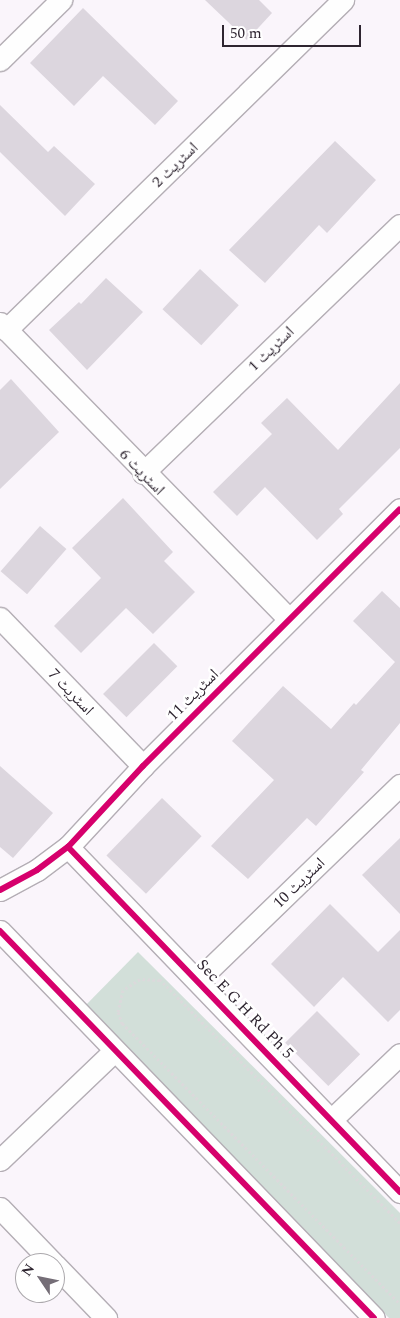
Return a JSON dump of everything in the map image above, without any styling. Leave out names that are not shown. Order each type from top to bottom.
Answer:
[{"type":"street","points":[[0,60],[61,0]]},
{"type":"street","name":"اسٹریٹ 2","points":[[3,326],[343,0]]},
{"type":"street","name":"اسٹریٹ 1","points":[[142,473],[400,225]]},
{"type":"street","name":"اسٹریٹ 6","points":[[3,326],[142,473],[288,618]]},
{"type":"street","name":"اسٹریٹ 11","points":[[0,890],[30,874],[68,847],[143,766],[288,618],[400,509]]},
{"type":"street","name":"اسٹریٹ 7","points":[[0,618],[143,766]]},
{"type":"street","name":"اسٹریٹ 10","points":[[198,980],[400,785]]},
{"type":"street","name":"Sec E G H Rd Ph 5","points":[[68,847],[400,1192]]},
{"type":"street","points":[[0,931],[374,1318]]},
{"type":"street","points":[[0,1160],[114,1051]]},
{"type":"street","points":[[331,1120],[400,1054]]},
{"type":"street","points":[[0,1208],[43,1253]]},
{"type":"street","points":[[65,1275],[106,1318]]},
{"type":"path","points":[[400,1223],[160,980],[140,978],[123,990],[118,1012],[122,1023],[400,1304]]},
{"type":"shaded area","points":[[138,952],[400,1213],[400,1318],[389,1318],[81,1010]]},
{"type":"building","points":[[205,0],[259,0],[272,13],[247,40]]},
{"type":"building","points":[[83,8],[178,101],[155,125],[103,76],[74,106],[30,63]]},
{"type":"building","points":[[0,105],[48,152],[54,146],[95,184],[65,216],[0,152]]},
{"type":"building","points":[[335,141],[376,180],[327,233],[319,225],[265,283],[229,250]]},
{"type":"building","points":[[200,269],[239,305],[201,345],[162,309]]},
{"type":"building","points":[[106,278],[143,312],[87,370],[49,330],[79,302],[81,304]]},
{"type":"building","points":[[11,379],[59,432],[0,489],[0,390]]},
{"type":"building","points":[[400,383],[400,448],[339,509],[343,514],[317,540],[265,487],[237,516],[213,492],[272,434],[261,423],[287,398],[338,450]]},
{"type":"building","points":[[123,498],[173,552],[164,561],[195,592],[153,634],[126,608],[81,653],[54,626],[101,578],[72,548]]},
{"type":"building","points":[[40,526],[66,549],[27,594],[1,571]]},
{"type":"building","points":[[382,591],[400,608],[400,723],[361,770],[364,772],[316,826],[307,818],[248,879],[211,846],[274,780],[232,741],[283,686],[331,729],[354,703],[356,705],[395,662],[353,621]]},
{"type":"building","points":[[154,643],[177,666],[126,717],[103,694]]},
{"type":"building","points":[[0,766],[53,813],[13,858],[0,847]]},
{"type":"building","points":[[162,798],[202,836],[146,894],[106,856]]},
{"type":"building","points":[[400,838],[400,914],[362,875]]},
{"type":"building","points":[[330,904],[378,952],[400,930],[400,1010],[388,1022],[343,977],[314,1007],[271,964]]},
{"type":"building","points":[[317,1011],[360,1054],[328,1086],[285,1043]]},
{"type":"cycle path","points":[[0,890],[37,870],[68,847],[143,766],[400,509]]},
{"type":"cycle path","points":[[68,847],[400,1192]]},
{"type":"cycle path","points":[[0,931],[374,1318]]}]
